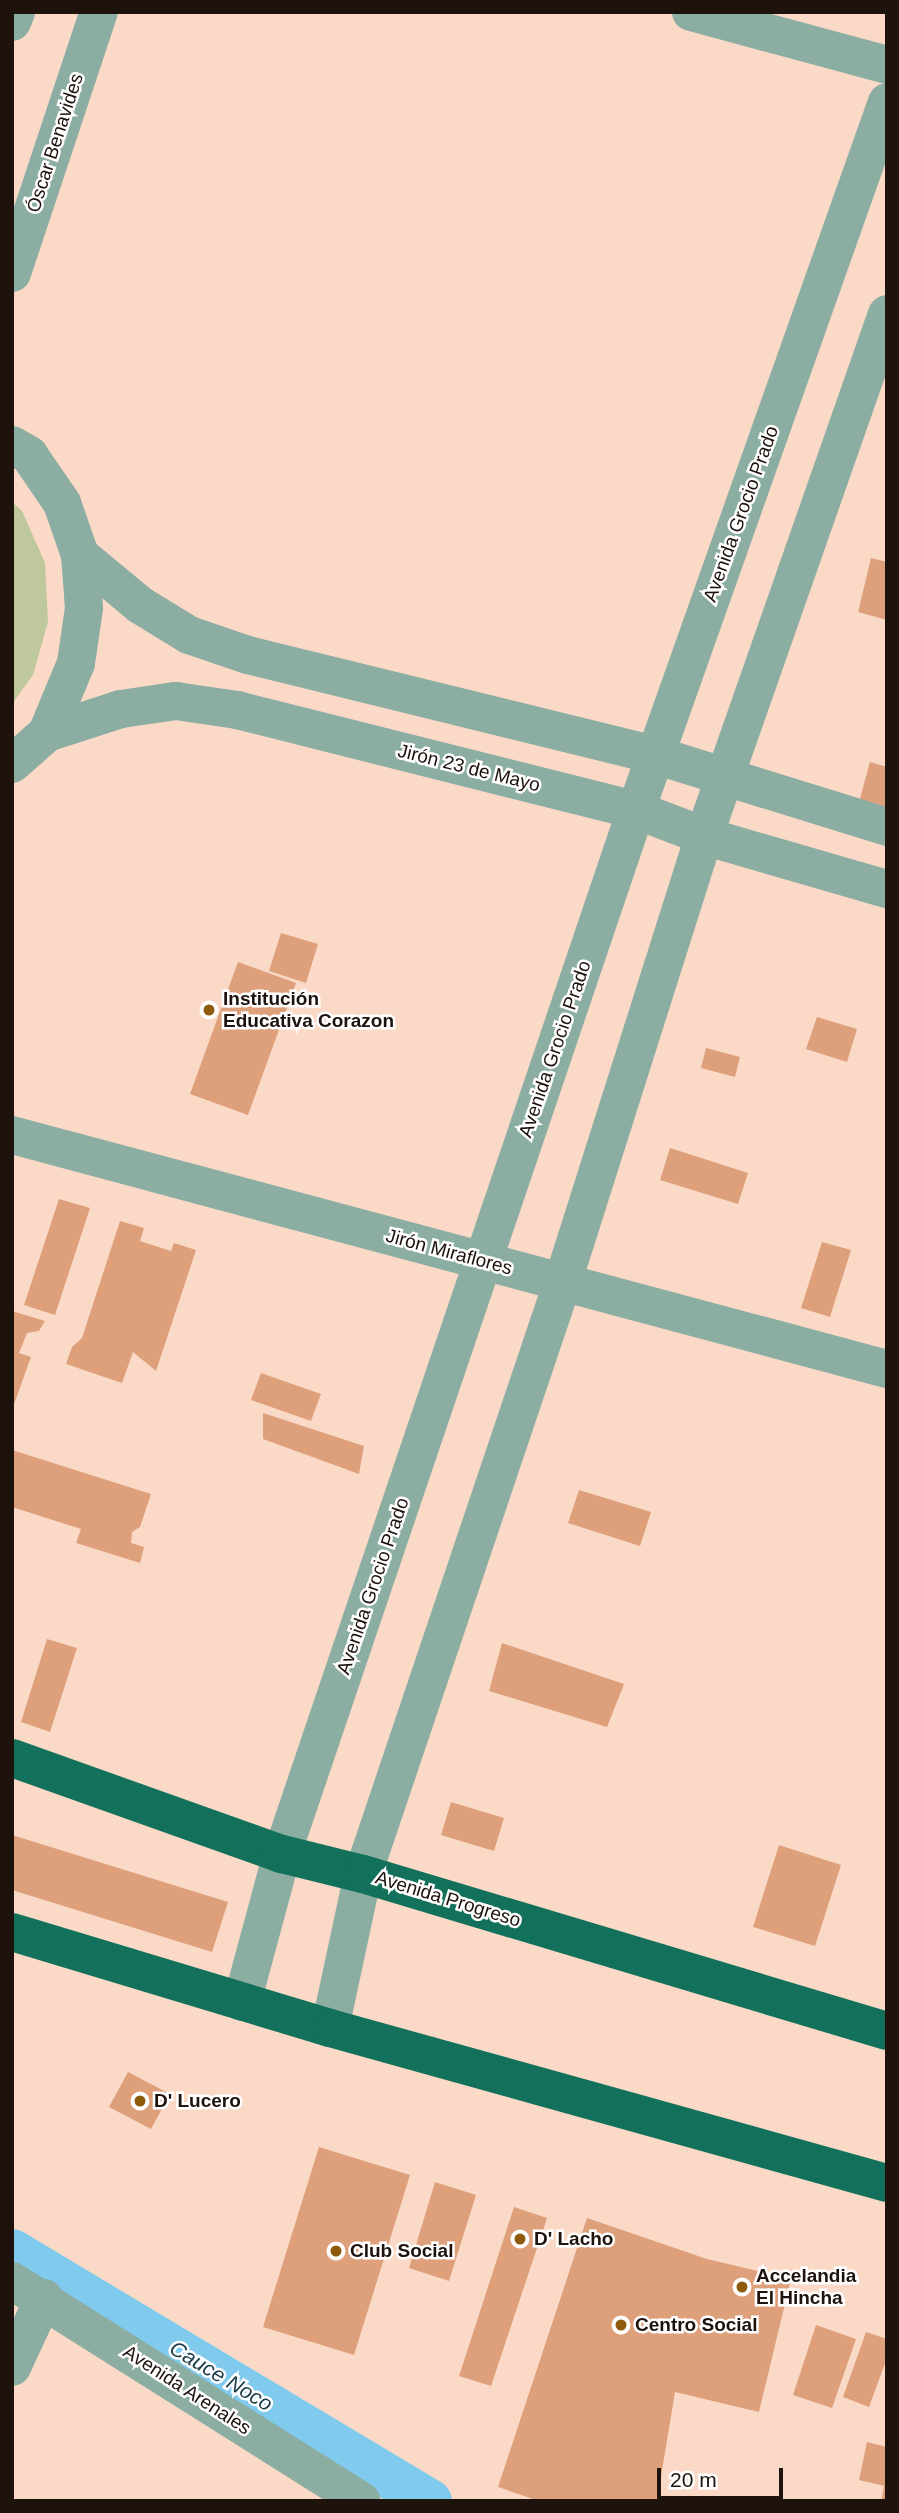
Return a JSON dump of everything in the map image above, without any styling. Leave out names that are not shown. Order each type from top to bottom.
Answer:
[{"type":"highway","name":"Avenida Progreso","points":[[12,1758],[282,1854],[363,1874],[887,2031]]},
{"type":"highway","points":[[12,1932],[330,2028],[887,2183]]},
{"type":"street","points":[[12,22],[16,12]]},
{"type":"street","name":"Óscar Benavides","points":[[12,274],[99,12]]},
{"type":"street","points":[[691,12],[887,65]]},
{"type":"street","name":"Avenida Grocio Prado","points":[[242,2002],[282,1854],[636,810],[887,102]]},
{"type":"street","points":[[330,2028],[363,1874],[563,1281],[704,836],[887,314]]},
{"type":"street","points":[[12,445],[29,455],[62,503],[80,555],[84,608],[76,663],[47,733],[12,764]]},
{"type":"street","points":[[80,555],[139,605],[189,635],[248,655],[655,755],[724,779],[887,827]]},
{"type":"street","name":"Jirón 23 de Mayo","points":[[47,733],[121,709],[176,701],[237,710],[636,810],[704,836],[887,889]]},
{"type":"street","name":"Jirón Miraflores","points":[[12,1135],[887,1369]]},
{"type":"street","points":[[12,2367],[28,2290]]},
{"type":"street","name":"Avenida Arenales","points":[[28,2290],[361,2501]]},
{"type":"green space","points":[[12,502],[22,511],[45,563],[48,622],[33,675],[12,704]]},
{"type":"building","points":[[871,558],[887,562],[887,620],[858,612]]},
{"type":"building","points":[[870,762],[887,767],[887,809],[859,802]]},
{"type":"building","points":[[281,933],[318,944],[306,983],[269,971]]},
{"type":"building","points":[[238,962],[296,983],[248,1115],[190,1094]]},
{"type":"building","points":[[817,1017],[857,1029],[847,1062],[806,1049]]},
{"type":"building","points":[[706,1048],[740,1057],[735,1077],[701,1068]]},
{"type":"building","points":[[670,1148],[748,1173],[738,1204],[660,1180]]},
{"type":"building","points":[[59,1199],[90,1208],[55,1315],[24,1305]]},
{"type":"building","points":[[120,1221],[144,1228],[140,1241],[171,1251],[174,1243],[196,1250],[156,1371],[133,1352],[122,1383],[66,1364],[72,1347],[82,1338]]},
{"type":"building","points":[[822,1242],[851,1250],[830,1317],[801,1308]]},
{"type":"building","points":[[12,1311],[45,1321],[39,1331],[27,1333],[19,1353],[31,1357],[13,1407]]},
{"type":"building","points":[[261,1373],[321,1394],[311,1421],[251,1400]]},
{"type":"building","points":[[263,1413],[364,1446],[359,1474],[263,1439]]},
{"type":"building","points":[[12,1450],[151,1494],[140,1527],[132,1532],[131,1543],[144,1547],[140,1563],[76,1543],[81,1529],[12,1507]]},
{"type":"building","points":[[579,1490],[651,1512],[640,1546],[568,1523]]},
{"type":"building","points":[[47,1639],[77,1648],[50,1732],[21,1722]]},
{"type":"building","points":[[502,1643],[624,1684],[607,1727],[489,1691]]},
{"type":"building","points":[[451,1802],[504,1818],[494,1851],[441,1835]]},
{"type":"building","points":[[12,1835],[228,1902],[212,1952],[12,1890]]},
{"type":"building","points":[[779,1845],[841,1865],[815,1946],[753,1927]]},
{"type":"building","name":"D' Lucero","points":[[128,2072],[170,2094],[151,2129],[109,2107]]},
{"type":"building","name":"Club Social","points":[[319,2147],[410,2175],[354,2355],[263,2327]]},
{"type":"building","points":[[435,2182],[476,2195],[449,2281],[409,2268]]},
{"type":"building","points":[[514,2207],[547,2218],[491,2386],[459,2376]]},
{"type":"building","name":"Centro Social","points":[[587,2218],[707,2259],[791,2279],[759,2412],[675,2392],[657,2501],[539,2501],[498,2487]]},
{"type":"building","points":[[816,2325],[856,2339],[832,2408],[793,2395]]},
{"type":"building","points":[[866,2332],[887,2339],[887,2358],[869,2407],[843,2397]]},
{"type":"building","points":[[867,2442],[887,2447],[887,2501],[881,2501],[884,2486],[859,2480]]},
{"type":"waterway","name":"Cauce Noco","points":[[12,2251],[430,2501]]},
{"type":"place","name":"Institución Educativa Corazon","points":[[209,1010]]},
{"type":"place","name":"D' Lucero","points":[[140,2101]]},
{"type":"place","name":"D' Lacho","points":[[520,2239]]},
{"type":"place","name":"Club Social","points":[[336,2251]]},
{"type":"place","name":"Accelandia El Hincha","points":[[742,2287]]},
{"type":"place","name":"Centro Social","points":[[621,2325]]}]
